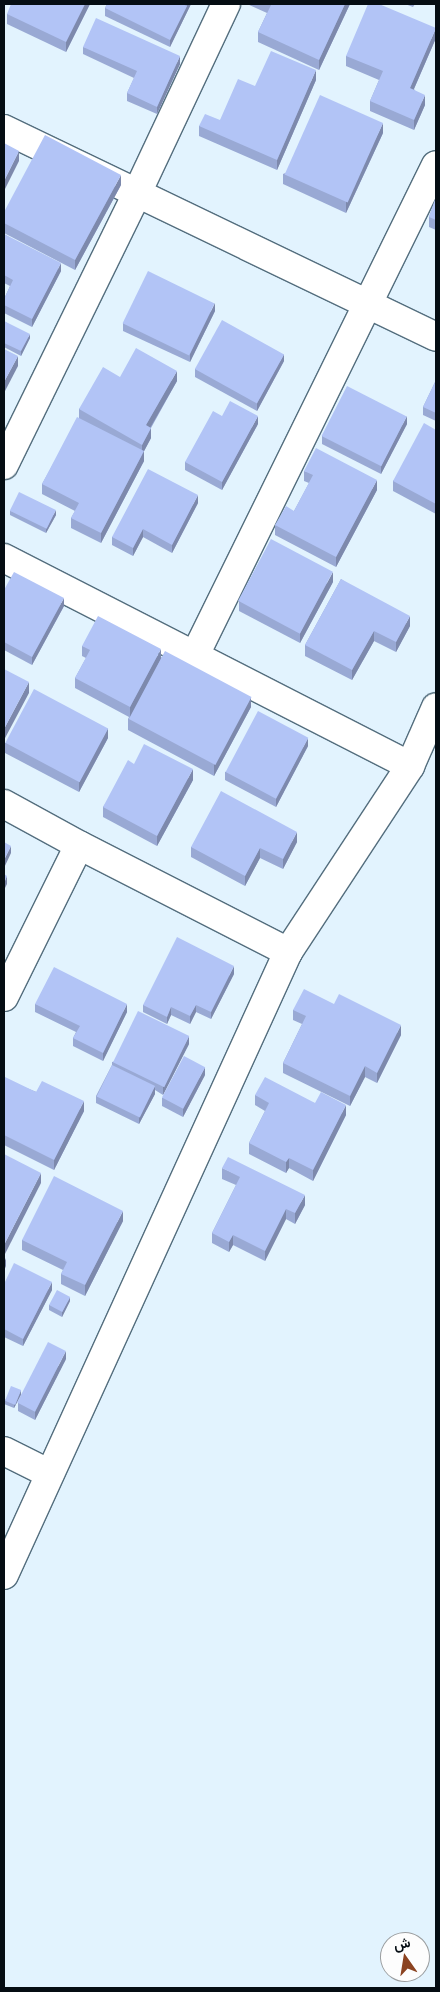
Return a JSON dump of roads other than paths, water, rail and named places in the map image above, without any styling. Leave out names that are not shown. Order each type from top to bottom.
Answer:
[{"type":"street","points":[[4,465],[137,193],[226,4]]},
{"type":"street","points":[[4,129],[436,337]]},
{"type":"street","points":[[194,657],[436,165]]},
{"type":"street","points":[[4,558],[410,766]]},
{"type":"street","points":[[4,1575],[288,952],[410,766],[436,708]]},
{"type":"street","points":[[4,804],[79,845],[288,952]]},
{"type":"street","points":[[4,997],[79,845]]},
{"type":"street","points":[[4,1451],[50,1474]]}]
